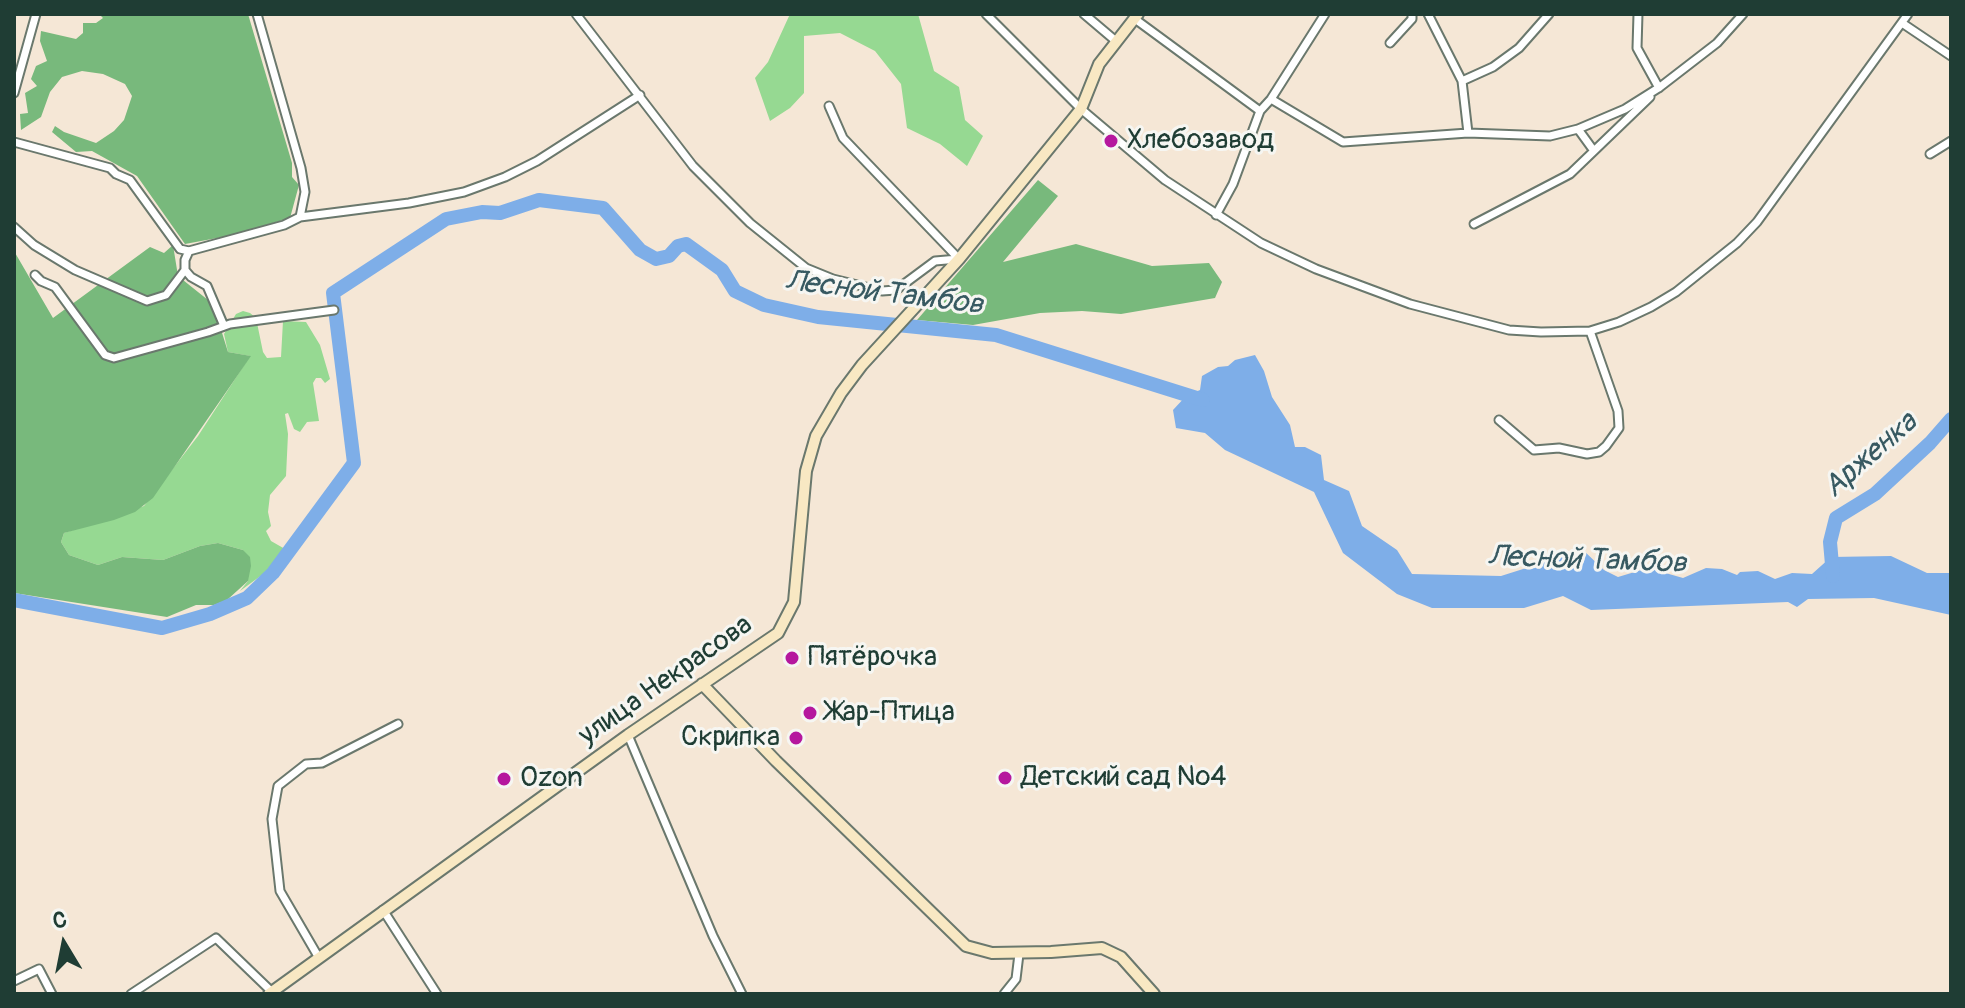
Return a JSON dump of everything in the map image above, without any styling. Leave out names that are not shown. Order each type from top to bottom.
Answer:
[{"type":"street","points":[[14,93],[36,14]]},
{"type":"street","points":[[257,14],[301,168],[305,192],[300,217]]},
{"type":"street","points":[[576,14],[693,166],[725,201],[806,268],[833,279],[882,291],[896,290],[935,261],[959,259]]},
{"type":"street","points":[[986,14],[1081,109],[1165,180],[1261,243],[1316,269],[1410,304],[1509,330],[1590,331],[1619,322],[1676,292],[1737,243],[1757,222],[1905,17],[1951,56]]},
{"type":"street","points":[[1084,14],[1117,42]]},
{"type":"street","points":[[1216,215],[1233,184],[1260,111],[1271,99],[1325,14]]},
{"type":"street","points":[[1390,43],[1412,19],[1412,14]]},
{"type":"street","points":[[1428,14],[1462,81],[1468,133]]},
{"type":"street","points":[[1462,81],[1493,67],[1519,48],[1549,14]]},
{"type":"street","points":[[1638,14],[1637,48],[1660,87]]},
{"type":"street","points":[[1271,99],[1343,142],[1468,133],[1550,136],[1578,129],[1625,109],[1660,87],[1717,43],[1743,14]]},
{"type":"street","points":[[1136,17],[1260,111]]},
{"type":"street","name":"улица Некрасова","points":[[277,991],[383,910],[628,735],[778,633],[794,602],[806,471],[816,436],[862,365],[959,259],[1081,109],[1099,64],[1136,17]]},
{"type":"street","points":[[1474,224],[1570,174],[1660,87]]},
{"type":"street","points":[[14,142],[110,168],[130,180],[180,249],[189,251],[284,225],[300,217],[409,203],[464,192],[537,161],[640,95]]},
{"type":"street","points":[[829,106],[843,138],[959,259]]},
{"type":"street","points":[[1578,129],[1594,151]]},
{"type":"street","points":[[1930,154],[1951,141]]},
{"type":"street","points":[[14,227],[34,245],[75,270],[147,301],[166,295],[185,270],[189,251]]},
{"type":"street","points":[[185,270],[207,286],[224,326]]},
{"type":"street","points":[[35,275],[55,287],[105,355],[114,358],[224,326],[334,310]]},
{"type":"street","points":[[1499,420],[1534,450],[1559,448],[1587,454],[1599,452],[1606,446],[1619,428],[1618,411],[1590,331]]},
{"type":"street","points":[[702,684],[776,761],[966,946],[982,952],[1019,954],[1102,948],[1121,957],[1154,994]]},
{"type":"street","points":[[319,958],[280,891],[272,819],[278,786],[306,764],[322,763],[398,724]]},
{"type":"street","points":[[628,735],[713,936],[742,994]]},
{"type":"street","points":[[383,910],[437,994]]},
{"type":"street","points":[[131,994],[216,938],[277,991]]},
{"type":"street","points":[[1004,994],[1016,979],[1019,954]]},
{"type":"street","points":[[14,981],[39,969],[52,994]]},
{"type":"green space","points":[[99,14],[248,14],[292,163],[292,177],[299,185],[290,218],[228,236],[185,244],[137,176],[92,151],[76,152],[52,132],[55,126],[96,143],[124,120],[132,96],[125,84],[103,74],[82,71],[62,77],[50,92],[41,117],[21,130],[20,114],[28,113],[25,93],[37,86],[31,79],[36,66],[47,61],[40,41],[41,31],[76,39],[83,33],[83,23],[96,23],[103,18]]},
{"type":"green space","points":[[790,14],[918,14],[934,71],[959,87],[965,120],[983,136],[967,166],[940,144],[907,128],[901,84],[875,51],[840,33],[804,36],[804,93],[790,108],[770,121],[755,78],[768,62]]},
{"type":"green space","points":[[1038,180],[1058,196],[1003,262],[1076,244],[1152,266],[1209,263],[1222,282],[1215,298],[1121,314],[1082,311],[1040,313],[973,325],[917,320]]},
{"type":"green space","points":[[173,245],[178,276],[213,304],[228,352],[251,356],[153,498],[135,512],[64,533],[61,542],[69,555],[98,565],[122,557],[163,560],[200,546],[218,543],[243,550],[250,557],[248,581],[227,600],[214,605],[196,605],[167,617],[14,593],[14,251],[53,318],[150,247],[164,253]]},
{"type":"green space","points":[[243,311],[256,318],[267,358],[281,357],[283,321],[306,322],[320,345],[330,379],[325,383],[321,378],[316,378],[313,383],[319,421],[307,422],[300,432],[294,429],[288,413],[285,414],[288,434],[286,476],[270,495],[268,512],[271,526],[266,531],[271,541],[292,553],[240,591],[248,581],[243,550],[218,543],[200,546],[163,560],[122,557],[98,565],[69,555],[61,542],[64,533],[144,506],[198,436],[250,356],[228,352],[224,334],[236,314]]},
{"type":"water","points":[[1255,355],[1272,397],[1290,425],[1295,447],[1305,447],[1321,455],[1324,480],[1349,491],[1362,526],[1397,550],[1412,574],[1501,576],[1583,550],[1604,570],[1618,577],[1648,568],[1683,578],[1706,568],[1722,569],[1737,575],[1758,571],[1775,579],[1792,573],[1812,574],[1831,557],[1891,556],[1927,573],[1951,573],[1951,615],[1874,598],[1808,599],[1797,607],[1788,602],[1591,610],[1563,596],[1524,608],[1432,608],[1397,594],[1343,553],[1314,492],[1225,450],[1205,433],[1176,428],[1173,410],[1186,396],[1200,390],[1202,376],[1235,360]]},
{"type":"waterway","name":"Лесной Тамбов","points":[[14,600],[162,628],[210,614],[247,598],[273,573],[354,463],[333,293],[446,219],[482,212],[500,213],[539,200],[603,208],[640,250],[656,259],[669,256],[678,246],[686,244],[722,270],[735,291],[764,305],[818,317],[996,335],[1203,400]]},
{"type":"waterway","name":"Арженка","points":[[1833,576],[1830,542],[1836,518],[1875,494],[1951,419]]},
{"type":"place","name":"Хлебозавод","points":[[1111,141]]},
{"type":"place","name":"Пятёрочка","points":[[792,658]]},
{"type":"place","name":"Жар-Птица","points":[[810,713]]},
{"type":"place","name":"Скрипка","points":[[796,738]]},
{"type":"place","name":"Детский сад №4","points":[[1005,778]]},
{"type":"place","name":"Ozon","points":[[504,779]]}]
